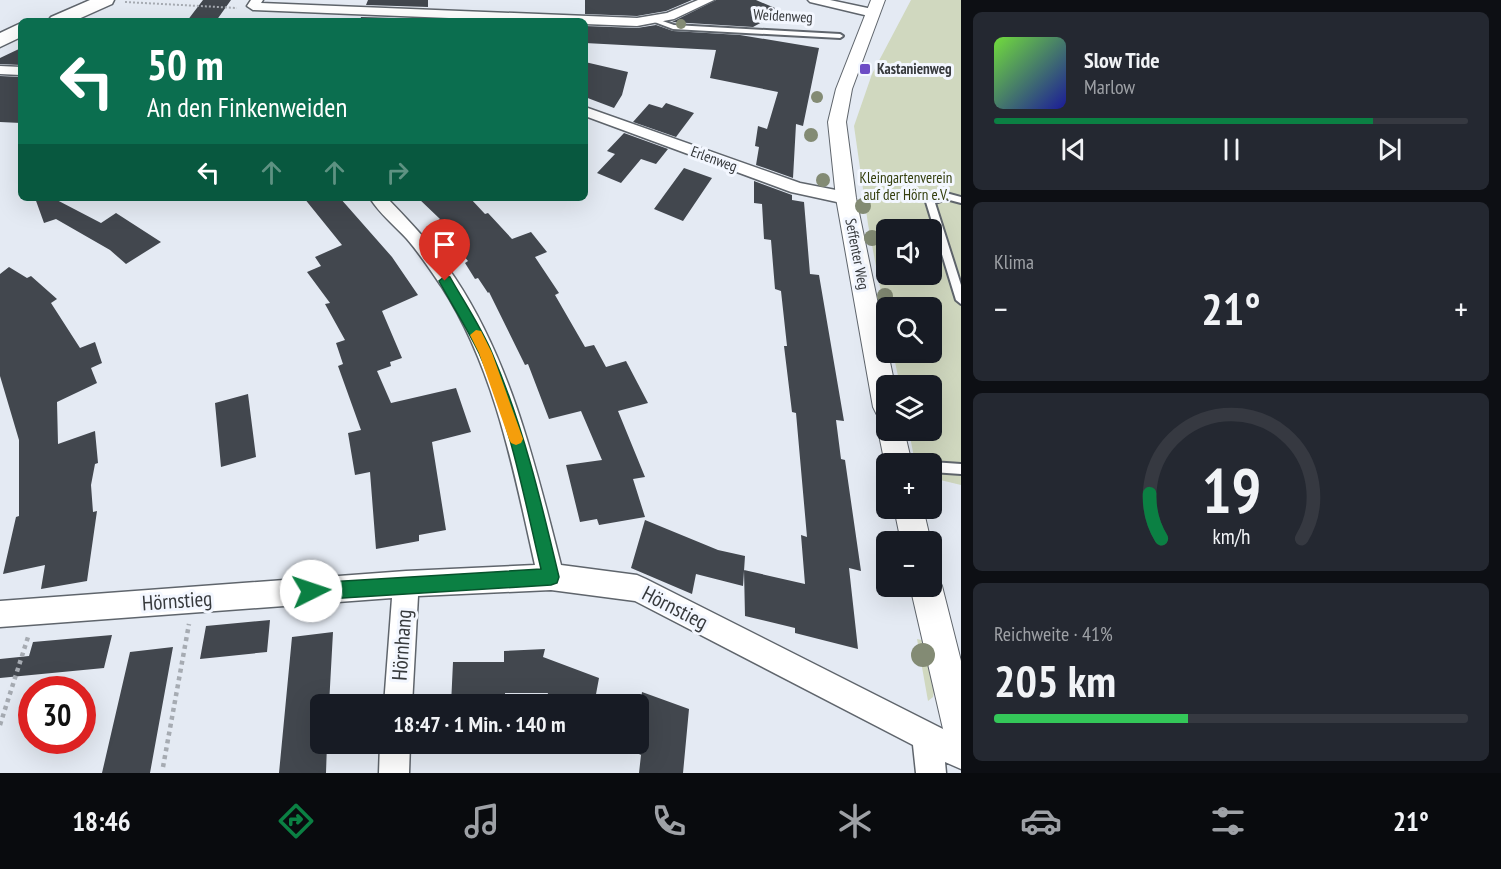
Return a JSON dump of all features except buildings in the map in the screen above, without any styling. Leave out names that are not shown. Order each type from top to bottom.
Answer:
[{"type":"highway","points":[[51,18],[71,0]]},
{"type":"highway","points":[[51,18],[112,1]]},
{"type":"highway","points":[[0,40],[18,31]]},
{"type":"highway","points":[[0,46],[18,38]]},
{"type":"street","name":"Weidenweg","points":[[588,21],[654,20],[678,14],[708,0]]},
{"type":"street","points":[[814,0],[876,7]]},
{"type":"street","name":"Weidenweg","points":[[255,3],[511,18]]},
{"type":"street","name":"Seffenter Weg","points":[[876,7],[838,108],[837,122],[846,198],[880,375]]},
{"type":"street","points":[[0,70],[18,71]]},
{"type":"street","name":"Erlenweg","points":[[588,112],[797,188],[846,198]]},
{"type":"street","points":[[381,201],[425,248],[456,297],[485,353],[510,417],[551,577]]},
{"type":"street","name":"Hörnstieg","points":[[0,614],[406,584],[551,577],[637,588],[961,754]]},
{"type":"street","name":"Hörnhang","points":[[399,694],[406,584]]},
{"type":"street","points":[[929,597],[961,729]]},
{"type":"street","points":[[927,736],[931,773]]},
{"type":"street","points":[[393,773],[394,754]]},
{"type":"lane","name":"Weidenweg","points":[[654,20],[673,27],[840,36]]},
{"type":"lane","points":[[961,200],[946,196],[930,202],[961,300]]},
{"type":"lane","points":[[942,468],[961,469]]},
{"type":"path","points":[[112,1],[241,8],[255,3]]},
{"type":"path","points":[[163,767],[193,600]]},
{"type":"path","points":[[0,725],[37,611]]},
{"type":"green space","name":"Kleingartenverein auf der Hörn e.V.","points":[[911,0],[961,0],[961,485],[942,480],[942,453],[913,453],[911,441],[942,441],[942,375],[898,375],[895,363],[942,363],[942,297],[882,297],[880,285],[942,285],[942,219],[876,219],[876,266],[854,126],[872,74]]},
{"type":"green space","points":[[917,639],[926,641],[935,686],[933,697],[928,701]]},
{"type":"slow traffic","points":[[476,335],[510,417],[516,439]]},
{"type":"place","name":"Kastanienweg","points":[[865,69]]},
{"type":"route","points":[[311,591],[551,577],[510,417],[485,353],[456,297],[445,281]]}]
